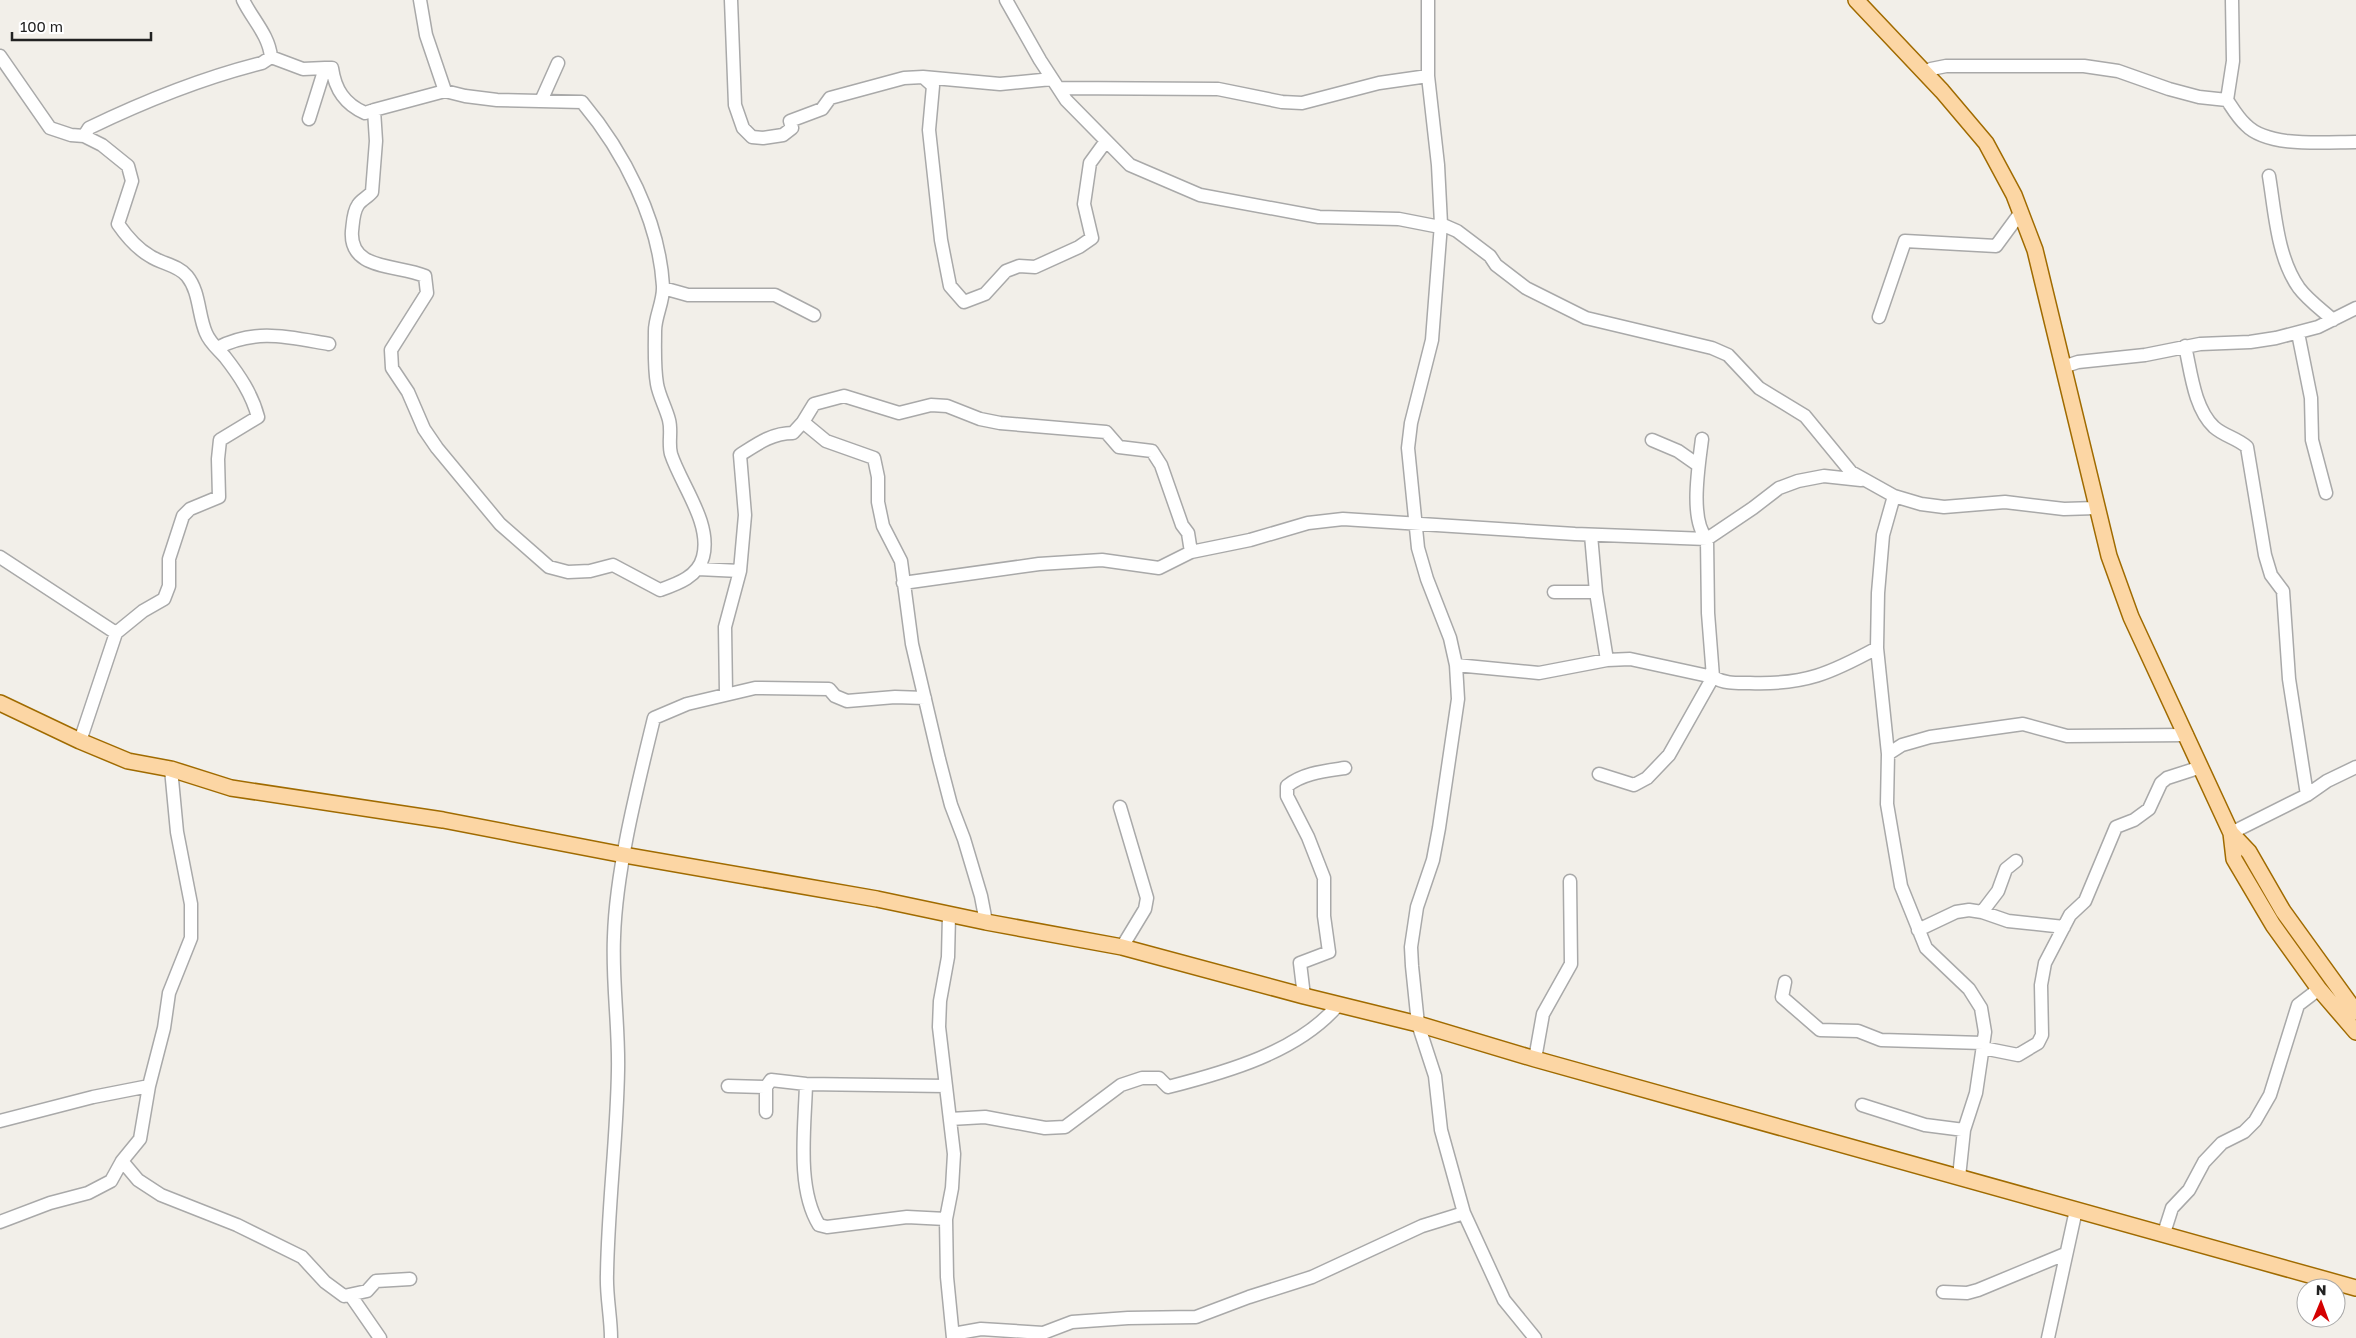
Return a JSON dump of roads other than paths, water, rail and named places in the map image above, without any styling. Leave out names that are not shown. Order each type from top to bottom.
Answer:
[{"type":"main road","points":[[1859,1],[1986,143],[2002,170],[2021,212],[2035,250],[2096,508],[2109,556],[2131,617],[2231,833],[2234,859],[2273,925],[2319,989],[2356,1032]]},
{"type":"main road","points":[[0,702],[80,741],[128,761],[171,769],[231,788],[443,820],[624,855],[877,899],[949,915],[1122,946],[1338,1005],[1418,1024],[1535,1059],[2356,1288]]},
{"type":"main road","points":[[2231,833],[2249,852],[2283,911],[2356,1012]]},
{"type":"street","points":[[243,0],[252,18],[267,37],[271,57]]},
{"type":"street","points":[[420,0],[426,35],[445,91]]},
{"type":"street","points":[[731,0],[735,105],[743,128],[752,137],[763,138],[783,135],[792,128],[790,122],[822,109],[830,98],[904,78],[923,77],[1000,84],[1218,89],[1282,102],[1302,103],[1379,82],[1428,76]]},
{"type":"street","points":[[1006,0],[1066,100],[1130,165],[1200,195],[1319,217],[1400,219],[1441,226],[1457,231],[1490,256],[1496,264],[1526,288],[1586,318],[1712,348],[1728,355],[1760,388],[1805,416],[1851,472],[1894,496],[1921,504],[1944,507],[2005,502],[2064,509],[2096,508]]},
{"type":"street","points":[[1428,0],[1428,76],[1438,165],[1441,226],[1432,340],[1411,423],[1408,448],[1418,548],[1450,638],[1456,665],[1458,699],[1433,860],[1417,907],[1411,947],[1418,1024],[1435,1076],[1440,1130],[1464,1213],[1504,1300],[1535,1338]]},
{"type":"street","points":[[2232,0],[2233,61],[2227,100],[2246,126],[2261,136],[2292,141],[2356,142]]},
{"type":"street","points":[[0,56],[50,128],[71,135],[84,136],[102,145],[128,166],[132,181],[118,224],[131,243],[150,257],[178,268],[187,276],[194,290],[205,332],[254,401],[258,417],[220,440],[218,459],[219,498],[190,509],[182,516],[170,559],[169,586],[164,599],[142,610],[116,632],[80,741]]},
{"type":"street","points":[[271,57],[303,69],[332,68],[334,82],[347,103],[365,113],[374,110],[445,91],[465,96],[497,100],[582,102],[604,128],[646,210],[660,262],[663,288],[655,329],[657,384],[670,421],[671,453],[694,504],[704,539],[703,557],[698,569],[690,576],[660,590],[613,565],[590,572],[568,572],[549,567],[525,548],[500,524],[432,442],[424,430],[408,392],[392,368],[391,359],[391,350],[427,293],[425,276],[412,270],[366,262],[356,254],[351,242],[353,219],[358,205],[372,192],[376,141],[374,110]]},
{"type":"street","points":[[84,136],[89,128],[145,102],[201,81],[262,63],[271,57]]},
{"type":"street","points":[[541,101],[558,62]]},
{"type":"street","points":[[1925,73],[1931,69],[1946,66],[2084,66],[2118,71],[2169,89],[2227,100]]},
{"type":"street","points":[[309,119],[325,68]]},
{"type":"street","points":[[923,77],[933,86],[929,130],[941,240],[950,286],[964,302],[985,294],[1006,271],[1019,266],[1035,267],[1079,247],[1092,238],[1084,204],[1090,162],[1106,141]]},
{"type":"street","points":[[2269,176],[2281,246],[2290,269],[2299,288],[2333,320]]},
{"type":"street","points":[[1879,317],[1905,241],[1996,246],[2021,212]]},
{"type":"street","points":[[663,288],[688,295],[775,295],[814,315]]},
{"type":"street","points":[[2064,367],[2078,362],[2145,355],[2185,346],[2250,342],[2298,333],[2333,320],[2356,308]]},
{"type":"street","points":[[2298,333],[2312,398],[2312,440],[2326,493]]},
{"type":"street","points":[[217,348],[250,336],[267,336],[329,344]]},
{"type":"street","points":[[2185,346],[2193,381],[2206,418],[2215,428],[2239,440],[2247,447],[2265,554],[2271,575],[2283,591],[2289,679],[2308,795]]},
{"type":"street","points":[[726,693],[725,627],[740,571],[745,515],[740,455],[779,433],[792,433],[803,422],[814,404],[844,396],[899,412],[931,405],[947,406],[980,419],[1000,423],[1106,432],[1119,446],[1152,450],[1161,465],[1182,525],[1188,533],[1190,552]]},
{"type":"street","points":[[803,422],[826,441],[874,458],[878,477],[878,502],[883,526],[901,562],[912,644],[951,805],[979,888],[986,922]]},
{"type":"street","points":[[1600,774],[1634,785],[1648,778],[1668,755],[1713,677],[1708,613],[1707,539],[1700,532],[1697,506],[1698,465],[1702,439]]},
{"type":"street","points":[[1652,440],[1678,451],[1698,465]]},
{"type":"street","points":[[903,583],[1012,567],[1084,561],[1102,560],[1159,568],[1190,552],[1250,540],[1308,523],[1343,519],[1591,535],[1707,539],[1753,508],[1778,488],[1798,480],[1824,476],[1866,481]]},
{"type":"street","points":[[1894,496],[1883,535],[1878,593],[1878,648],[1888,754],[1887,804],[1901,886],[1918,930],[1926,948],[1969,989],[1981,1008],[1985,1032],[1976,1093],[1964,1130],[1959,1177]]},
{"type":"street","points":[[1591,535],[1596,592],[1607,660]]},
{"type":"street","points":[[0,556],[116,632]]},
{"type":"street","points":[[698,569],[740,571]]},
{"type":"street","points":[[1554,592],[1596,592]]},
{"type":"street","points":[[1456,665],[1539,673],[1607,660],[1630,659],[1713,677],[1722,682],[1781,684],[1817,677],[1878,648]]},
{"type":"street","points":[[612,1338],[606,1276],[617,1123],[618,1066],[613,990],[614,935],[624,855],[654,718],[687,704],[726,693],[755,688],[829,688],[835,696],[848,701],[895,697],[925,698]]},
{"type":"street","points":[[1888,754],[1902,745],[1930,737],[2023,724],[2067,736],[2187,735]]},
{"type":"street","points":[[1785,982],[1782,997],[1820,1030],[1858,1031],[1881,1040],[1983,1045],[2018,1055],[2038,1043],[2042,1035],[2040,985],[2045,963],[2070,915],[2085,901],[2116,827],[2134,820],[2149,809],[2161,783],[2167,778],[2201,767]]},
{"type":"street","points":[[2231,833],[2308,795],[2328,781],[2356,767]]},
{"type":"street","points":[[1304,996],[1300,963],[1329,952],[1324,916],[1324,878],[1308,837],[1287,796],[1287,786],[1296,779],[1323,771],[1345,768]]},
{"type":"street","points":[[0,1222],[50,1203],[88,1193],[111,1181],[122,1161],[140,1139],[149,1086],[164,1028],[169,993],[190,938],[191,904],[177,832],[171,769]]},
{"type":"street","points":[[1120,807],[1147,898],[1145,909],[1122,946]]},
{"type":"street","points":[[1982,912],[1998,891],[2006,869],[2016,861]]},
{"type":"street","points":[[1535,1059],[1543,1014],[1571,964],[1570,881]]},
{"type":"street","points":[[1918,930],[1956,912],[1968,910],[1982,912],[2008,921],[2064,927]]},
{"type":"street","points":[[949,915],[948,957],[940,1001],[939,1027],[954,1154],[952,1188],[946,1219],[947,1277],[953,1336],[981,1329],[1044,1335],[1072,1322],[1128,1318],[1196,1317],[1249,1296],[1312,1278],[1422,1226],[1464,1213]]},
{"type":"street","points":[[2164,1233],[2172,1208],[2189,1190],[2204,1162],[2222,1143],[2244,1132],[2255,1121],[2270,1095],[2298,1006],[2319,989]]},
{"type":"street","points":[[950,1118],[985,1118],[1045,1128],[1065,1127],[1121,1085],[1142,1078],[1159,1078],[1168,1087],[1208,1077],[1282,1048],[1324,1021],[1338,1005]]},
{"type":"street","points":[[766,1112],[766,1087],[771,1080],[806,1084],[946,1086]]},
{"type":"street","points":[[806,1084],[806,1186],[814,1218],[819,1225],[827,1227],[907,1216],[946,1219]]},
{"type":"street","points":[[0,1121],[149,1086]]},
{"type":"street","points":[[728,1086],[766,1087]]},
{"type":"street","points":[[1862,1105],[1925,1125],[1964,1130]]},
{"type":"street","points":[[122,1161],[138,1180],[161,1195],[237,1225],[302,1257],[325,1282],[344,1296],[367,1291],[376,1281],[410,1279]]},
{"type":"street","points":[[2048,1338],[2076,1210]]},
{"type":"street","points":[[1943,1292],[1967,1293],[1978,1290],[2065,1254]]},
{"type":"street","points":[[351,1296],[380,1338]]}]
